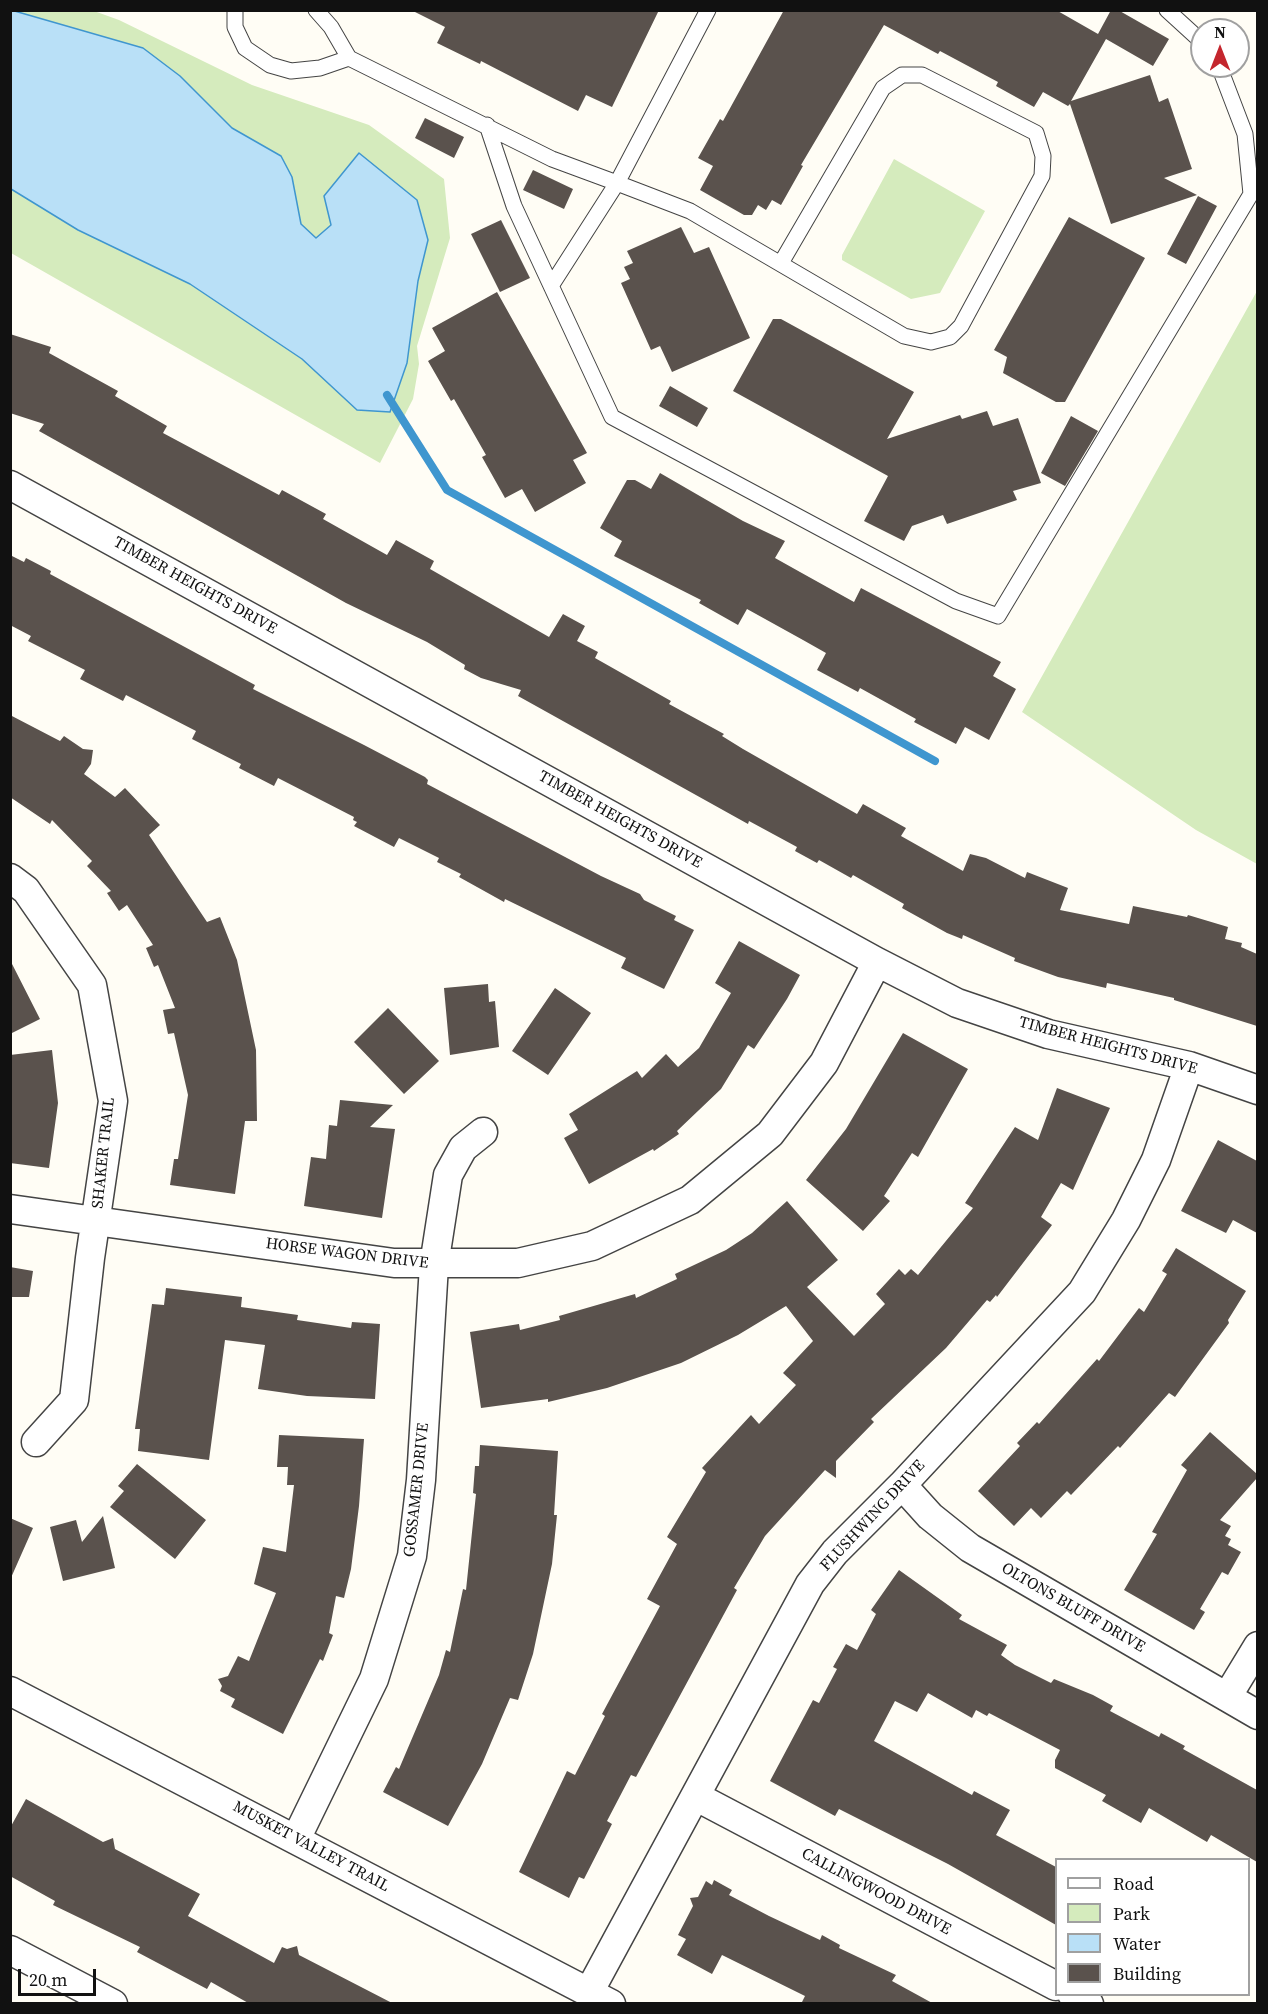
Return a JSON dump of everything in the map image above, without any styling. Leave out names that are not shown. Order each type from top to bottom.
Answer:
[{"type":"street","name":"TIMBER HEIGHTS DRIVE","points":[[10,484],[877,962],[957,1003],[1048,1034],[1189,1066],[1257,1090]]},
{"type":"street","name":"SHAKER TRAIL","points":[[10,878],[26,890],[92,985],[113,1101],[74,1400],[36,1442]]},
{"type":"street","name":"HORSE WAGON DRIVE","points":[[10,1209],[394,1263],[434,1265],[518,1263],[592,1246],[690,1200],[770,1134],[824,1063],[877,962]]},
{"type":"street","name":"FLUSHWING DRIVE","points":[[600,1998],[697,1797],[810,1584],[835,1552],[902,1485],[1082,1292],[1126,1220],[1156,1160],[1189,1066]]},
{"type":"street","name":"GOSSAMER DRIVE","points":[[296,1839],[374,1679],[412,1556],[421,1480],[434,1265],[448,1175],[463,1148],[483,1132]]},
{"type":"street","name":"OLTONS BLUFF DRIVE","points":[[902,1485],[930,1516],[970,1548],[1257,1715]]},
{"type":"street","points":[[1227,1697],[1257,1646]]},
{"type":"street","name":"MUSKET VALLEY TRAIL","points":[[10,1691],[600,1998]]},
{"type":"street","name":"CALLINGWOOD DRIVE","points":[[697,1797],[1055,1985]]},
{"type":"street","points":[[10,1950],[113,2004]]},
{"type":"street","points":[[1074,1996],[1089,2004]]},
{"type":"lane","points":[[235,10],[236,27],[245,48],[270,65],[291,72],[320,68],[349,58]]},
{"type":"lane","points":[[316,10],[331,27],[349,58],[552,159],[690,211],[904,336],[931,342],[950,337],[961,326],[1042,176],[1043,156],[1036,133],[922,75],[902,75],[883,88],[781,263]]},
{"type":"lane","points":[[551,286],[617,183],[708,10]]},
{"type":"lane","points":[[1167,10],[1190,31]]},
{"type":"lane","points":[[487,125],[514,207],[612,417],[956,601],[998,616],[1251,194],[1245,134],[1224,78]]},
{"type":"green space","points":[[11,10],[94,11],[119,20],[252,85],[369,125],[444,179],[450,238],[417,346],[419,364],[413,399],[380,463],[11,253]]},
{"type":"green space","points":[[894,159],[985,211],[940,293],[911,299],[842,260],[842,255]]},
{"type":"green space","points":[[1257,291],[1257,864],[1196,830],[1022,712]]},
{"type":"water","points":[[11,10],[143,48],[180,76],[232,128],[281,156],[292,177],[301,224],[316,238],[331,225],[324,196],[359,153],[417,200],[428,240],[418,281],[407,363],[390,412],[357,410],[302,359],[190,284],[78,230],[11,189]]},
{"type":"building","points":[[411,10],[659,10],[612,107],[586,95],[578,111],[481,61],[480,64],[437,43],[445,27]]},
{"type":"building","points":[[784,10],[1056,10],[1098,34],[1111,10],[1118,10],[1169,39],[1153,66],[1106,39],[1071,101],[1150,75],[1159,102],[1168,98],[1192,169],[1164,178],[1197,195],[1111,224],[1070,104],[1068,106],[1043,92],[1034,107],[996,86],[998,82],[884,25],[801,165],[803,166],[781,205],[772,200],[766,210],[758,205],[752,215],[744,215],[700,190],[713,166],[698,158],[720,119],[723,121]]},
{"type":"building","points":[[425,118],[464,137],[454,158],[415,138]]},
{"type":"building","points":[[533,170],[573,189],[564,209],[523,190]]},
{"type":"building","points":[[1198,196],[1217,206],[1186,264],[1167,254]]},
{"type":"building","points":[[1069,217],[1145,258],[1065,402],[1056,402],[1003,373],[1007,357],[994,350]]},
{"type":"building","points":[[501,220],[530,278],[500,292],[471,234]]},
{"type":"building","points":[[681,227],[694,253],[709,247],[750,338],[672,372],[660,346],[651,350],[621,283],[630,279],[624,267],[633,263],[627,251]]},
{"type":"building","points":[[497,292],[587,453],[573,460],[586,483],[535,512],[522,489],[505,498],[482,457],[486,455],[454,399],[451,401],[428,361],[445,351],[432,328]]},
{"type":"building","points":[[773,319],[781,319],[914,392],[887,439],[960,415],[962,419],[987,411],[993,426],[1018,418],[1041,483],[1013,491],[1017,500],[947,524],[943,515],[912,526],[904,541],[864,521],[888,476],[733,391]]},
{"type":"building","points":[[10,334],[51,347],[49,353],[118,391],[115,396],[167,426],[163,433],[279,495],[282,490],[326,514],[323,519],[387,555],[396,540],[434,561],[430,569],[549,637],[563,614],[585,626],[577,641],[598,652],[595,658],[671,701],[669,704],[724,734],[722,736],[743,749],[857,814],[863,804],[906,828],[901,836],[963,871],[970,854],[986,858],[1025,878],[1027,872],[1068,888],[1060,910],[1129,924],[1133,906],[1187,917],[1188,915],[1228,927],[1225,939],[1242,943],[1241,947],[1257,954],[1257,1026],[1174,1000],[1174,998],[1107,983],[1106,988],[1058,977],[1014,961],[1015,958],[963,935],[962,939],[947,933],[902,908],[904,904],[853,875],[851,878],[819,860],[817,863],[795,851],[797,847],[749,821],[748,824],[518,696],[521,690],[481,678],[464,669],[465,665],[427,642],[346,603],[39,431],[44,424],[10,413]]},
{"type":"building","points":[[670,386],[708,408],[697,427],[659,406]]},
{"type":"building","points":[[1071,416],[1098,431],[1065,486],[1041,473]]},
{"type":"building","points":[[660,473],[743,521],[785,541],[775,558],[854,602],[861,588],[1001,662],[993,676],[1016,689],[989,740],[965,727],[956,744],[914,722],[916,719],[860,688],[858,692],[817,670],[826,653],[747,609],[738,625],[699,603],[701,600],[614,556],[622,541],[600,528],[627,480],[635,480],[651,489]]},
{"type":"building","points":[[10,555],[24,562],[26,558],[51,571],[50,574],[255,685],[253,689],[425,777],[428,780],[427,784],[601,876],[640,894],[644,900],[676,916],[674,920],[694,930],[664,989],[621,968],[626,958],[505,899],[504,902],[459,877],[461,874],[437,862],[439,858],[399,838],[394,847],[354,826],[357,822],[353,820],[354,817],[278,778],[274,786],[239,768],[241,764],[192,739],[196,731],[126,695],[123,701],[80,679],[85,670],[28,641],[31,636],[10,625]]},
{"type":"building","points":[[10,715],[60,741],[64,736],[83,749],[93,750],[91,764],[84,774],[115,797],[125,788],[160,825],[149,835],[207,922],[220,917],[237,960],[256,1050],[257,1121],[245,1121],[235,1194],[170,1185],[174,1159],[178,1159],[188,1095],[174,1033],[168,1034],[163,1010],[175,1008],[158,965],[154,967],[146,948],[153,945],[127,905],[119,911],[107,893],[111,891],[87,866],[92,861],[52,820],[50,824],[10,797]]},
{"type":"building","points":[[739,941],[800,975],[787,999],[754,1049],[748,1045],[721,1089],[677,1131],[679,1134],[654,1151],[653,1149],[589,1184],[564,1138],[578,1130],[569,1114],[637,1071],[642,1078],[666,1054],[678,1067],[699,1048],[731,993],[715,983]]},
{"type":"building","points":[[10,960],[40,1019],[10,1034]]},
{"type":"building","points":[[488,984],[489,1002],[495,1001],[499,1047],[450,1055],[444,988]]},
{"type":"building","points":[[555,988],[591,1013],[548,1075],[512,1051]]},
{"type":"building","points":[[388,1008],[439,1061],[404,1094],[354,1042]]},
{"type":"building","points":[[903,1033],[968,1069],[918,1157],[912,1153],[884,1196],[890,1201],[863,1231],[806,1180],[846,1129]]},
{"type":"building","points":[[52,1050],[58,1103],[49,1168],[10,1163],[10,1055]]},
{"type":"building","points":[[1057,1088],[1110,1108],[1073,1190],[1061,1183],[1041,1217],[1052,1225],[997,1297],[996,1295],[990,1302],[987,1300],[946,1348],[871,1419],[874,1422],[836,1461],[836,1478],[825,1470],[765,1536],[734,1588],[737,1590],[636,1777],[631,1775],[607,1821],[612,1824],[584,1879],[579,1877],[569,1898],[519,1872],[567,1771],[575,1775],[605,1716],[602,1714],[660,1606],[647,1599],[677,1544],[667,1537],[706,1472],[702,1468],[751,1415],[759,1424],[796,1385],[783,1373],[813,1341],[786,1306],[738,1335],[681,1363],[607,1388],[548,1402],[548,1399],[481,1408],[470,1332],[519,1324],[520,1330],[560,1320],[559,1316],[635,1294],[636,1298],[677,1279],[675,1274],[726,1250],[752,1233],[787,1201],[838,1260],[807,1287],[854,1336],[885,1304],[876,1294],[899,1269],[905,1275],[911,1269],[918,1275],[973,1208],[965,1203],[1015,1127],[1038,1140]]},
{"type":"building","points":[[340,1100],[393,1105],[370,1127],[395,1129],[382,1218],[304,1206],[311,1157],[326,1159],[329,1125],[337,1126]]},
{"type":"building","points":[[1218,1140],[1257,1161],[1257,1233],[1233,1220],[1226,1233],[1181,1211]]},
{"type":"building","points":[[1176,1248],[1246,1291],[1228,1320],[1229,1323],[1175,1397],[1169,1393],[1120,1448],[1118,1446],[1071,1495],[1067,1491],[1041,1518],[1031,1508],[1014,1526],[978,1491],[1020,1446],[1017,1443],[1037,1422],[1039,1424],[1097,1359],[1099,1361],[1139,1308],[1144,1312],[1167,1274],[1162,1271]]},
{"type":"building","points":[[10,1267],[33,1271],[29,1297],[10,1297]]},
{"type":"building","points":[[166,1288],[242,1297],[241,1307],[298,1315],[297,1320],[351,1328],[352,1322],[380,1324],[375,1399],[307,1396],[258,1389],[265,1345],[225,1340],[209,1460],[138,1451],[140,1429],[135,1429],[152,1304],[164,1305]]},
{"type":"building","points":[[1210,1432],[1257,1474],[1257,1478],[1220,1520],[1231,1526],[1225,1536],[1231,1539],[1228,1545],[1241,1552],[1228,1575],[1222,1572],[1200,1609],[1205,1612],[1194,1630],[1124,1590],[1157,1534],[1152,1532],[1187,1470],[1181,1465]]},
{"type":"building","points":[[279,1435],[364,1439],[359,1506],[351,1569],[344,1598],[336,1596],[329,1633],[333,1635],[323,1661],[320,1659],[283,1734],[231,1707],[235,1699],[220,1691],[222,1686],[218,1679],[228,1676],[238,1656],[249,1661],[276,1593],[254,1584],[263,1547],[286,1552],[294,1485],[287,1485],[288,1467],[277,1467]]},
{"type":"building","points":[[480,1445],[558,1451],[554,1515],[557,1515],[552,1564],[533,1654],[518,1700],[510,1698],[482,1764],[448,1826],[383,1792],[396,1767],[399,1769],[439,1675],[446,1650],[450,1652],[463,1589],[466,1590],[476,1494],[473,1493],[475,1466],[479,1466]]},
{"type":"building","points":[[137,1464],[206,1520],[175,1559],[110,1507],[124,1491],[118,1486]]},
{"type":"building","points":[[103,1516],[115,1568],[63,1581],[50,1527],[76,1520],[82,1542]]},
{"type":"building","points":[[10,1518],[33,1528],[10,1580]]},
{"type":"building","points":[[899,1570],[962,1615],[959,1619],[1007,1645],[1001,1655],[1015,1665],[1051,1683],[1054,1679],[1093,1695],[1113,1706],[1110,1711],[1159,1737],[1161,1733],[1185,1746],[1183,1749],[1257,1790],[1257,1862],[1211,1835],[1207,1842],[1149,1808],[1141,1823],[1102,1801],[1106,1795],[1055,1768],[1055,1760],[1060,1750],[989,1713],[987,1716],[976,1710],[972,1718],[928,1693],[917,1712],[895,1701],[874,1741],[972,1795],[974,1791],[1010,1810],[996,1835],[1055,1866],[1055,1924],[948,1864],[839,1809],[835,1816],[770,1781],[813,1700],[819,1703],[837,1669],[833,1667],[846,1644],[857,1650],[876,1614],[871,1610]]},
{"type":"building","points":[[26,1799],[103,1842],[113,1838],[115,1849],[200,1894],[188,1916],[274,1963],[282,1947],[287,1949],[297,1946],[299,1955],[394,2004],[250,2004],[211,1982],[207,1989],[137,1952],[140,1947],[53,1905],[55,1901],[10,1876],[10,1828]]},
{"type":"building","points":[[714,1880],[732,1890],[729,1895],[769,1916],[820,1940],[822,1935],[840,1945],[839,1948],[896,1975],[892,1981],[934,2004],[801,2004],[805,1996],[722,1955],[712,1974],[677,1955],[686,1939],[678,1935],[693,1906],[690,1898],[698,1897],[706,1881],[712,1885]]},
{"type":"waterway","points":[[387,395],[447,490],[935,761]]}]
